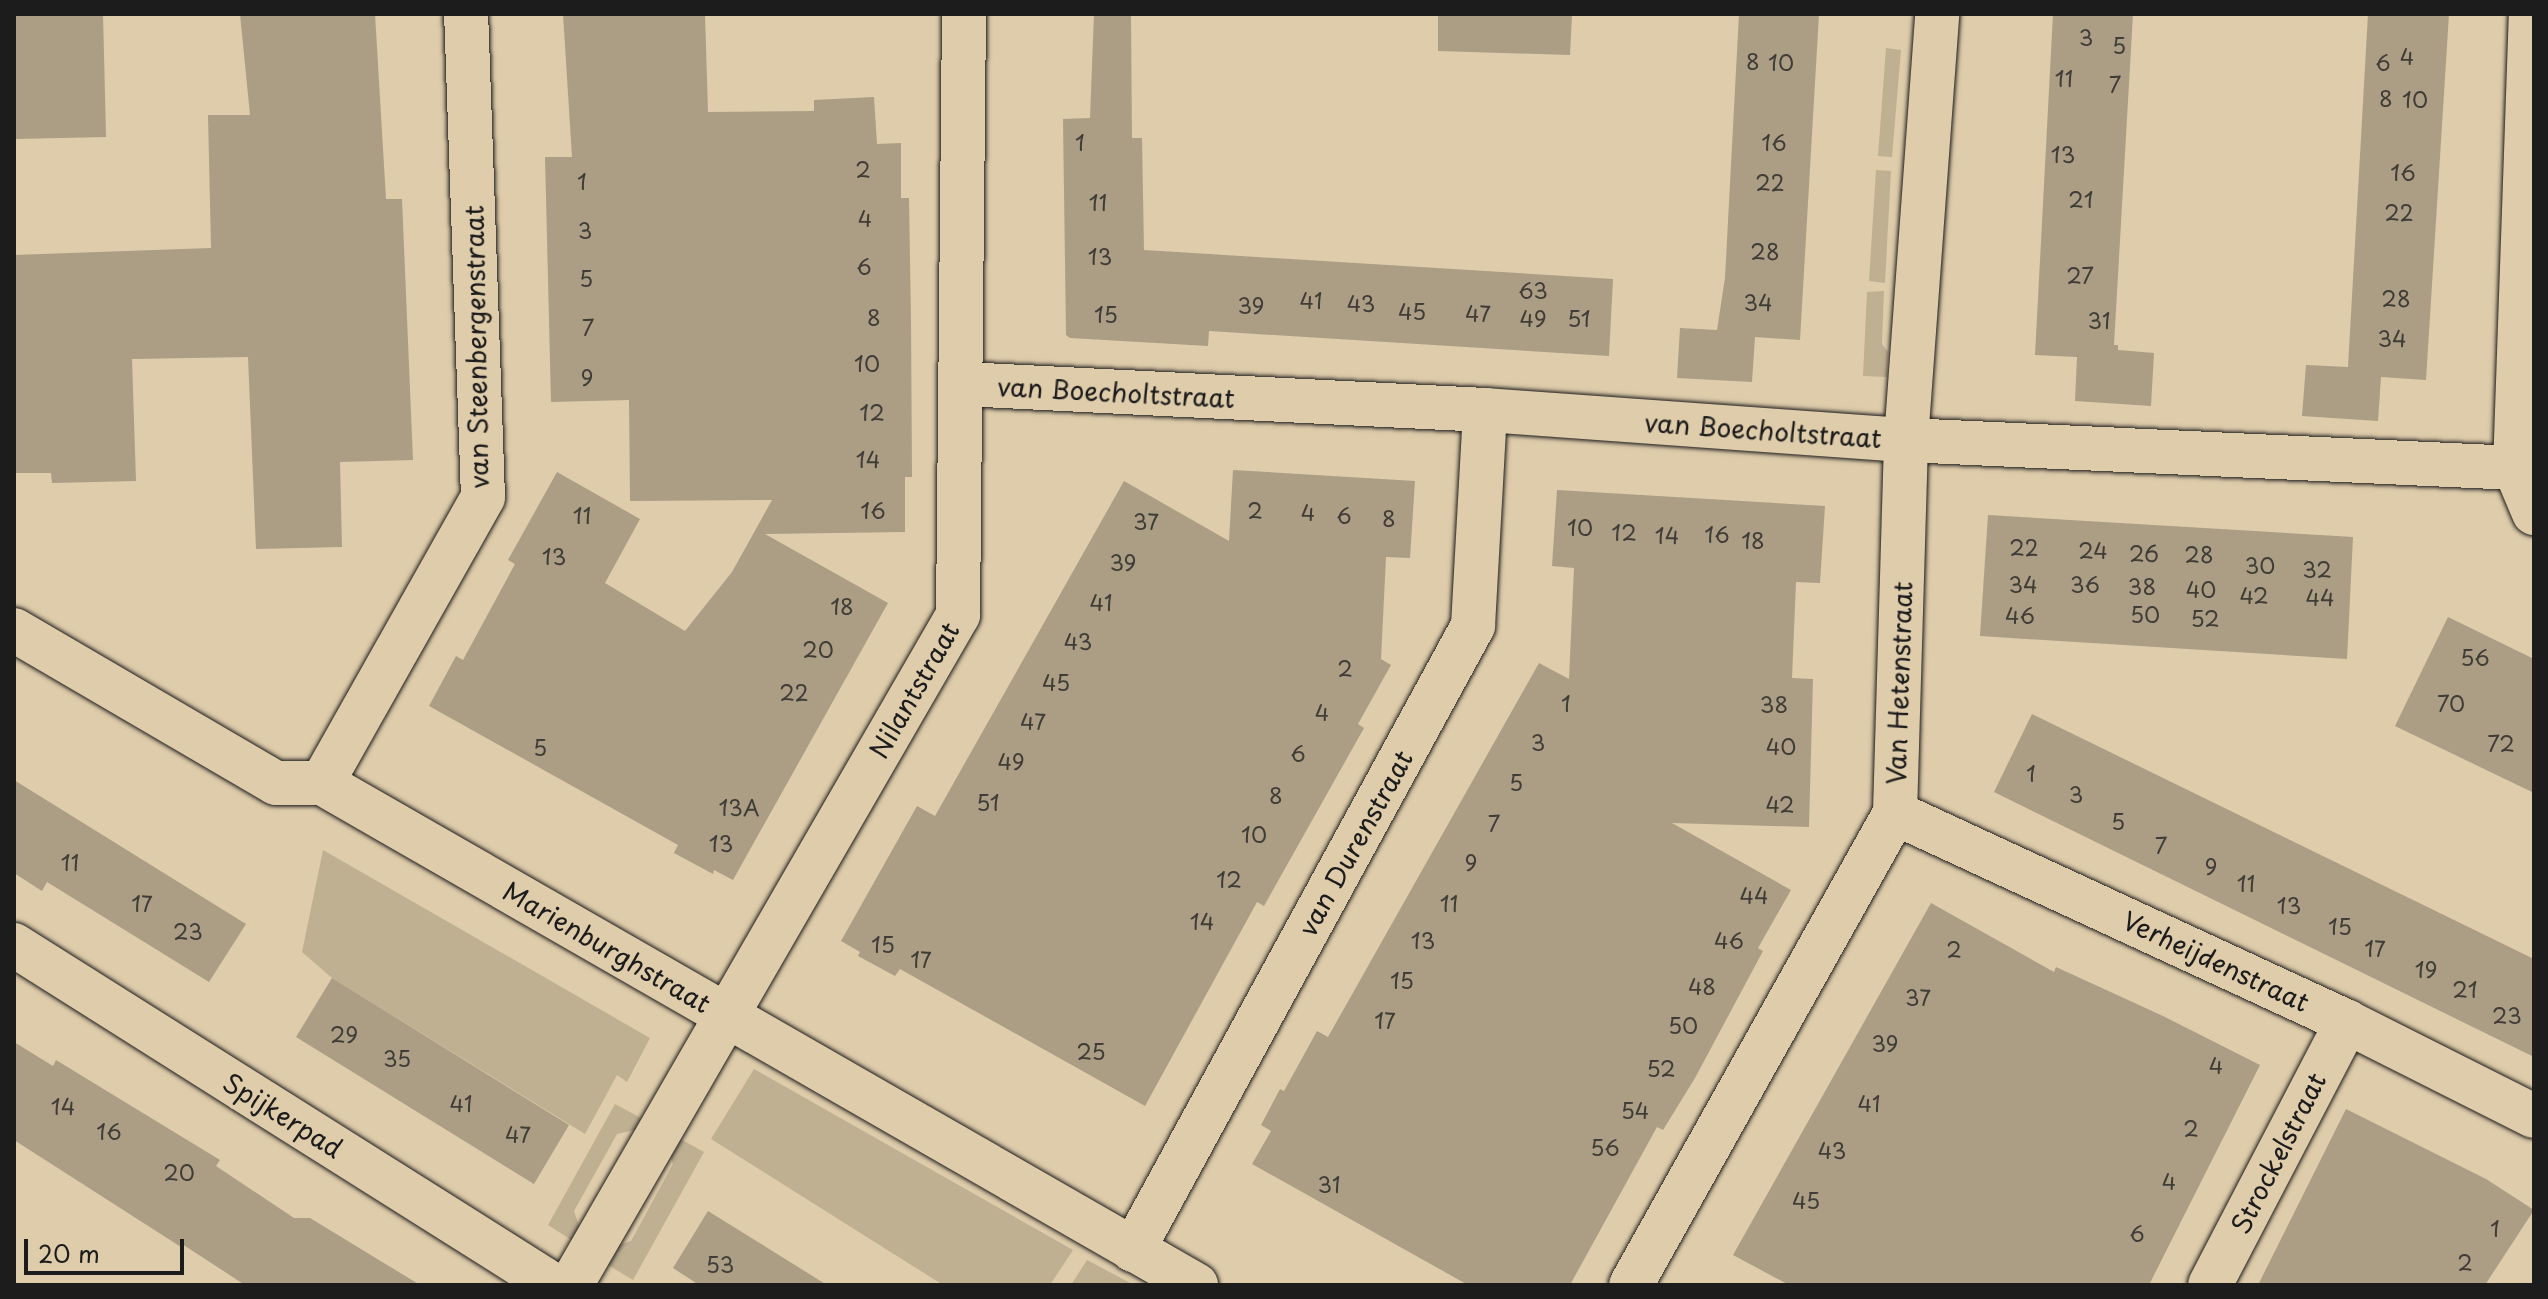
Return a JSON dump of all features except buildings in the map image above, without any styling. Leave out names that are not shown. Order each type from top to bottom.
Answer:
[{"type":"street","name":"van Steenbergenstraat","points":[[322,783],[483,497],[466,14]]},
{"type":"street","name":"Nilantstraat","points":[[571,1285],[958,615],[963,384],[964,14]]},
{"type":"street","name":"Van Hetenstraat","points":[[1631,1285],[1895,813],[1906,440],[1937,14]]},
{"type":"street","points":[[2531,14],[2515,468],[2534,513]]},
{"type":"street","name":"van Boecholtstraat","points":[[963,384],[1485,410],[1906,440],[2515,468]]},
{"type":"street","name":"van Durenstraat","points":[[1133,1250],[1473,626],[1485,410]]},
{"type":"street","name":"Marienburghstraat","points":[[14,630],[276,783],[322,783],[1196,1285]]},
{"type":"street","name":"Verheijdenstraat","points":[[1895,813],[2347,1022],[2534,1116]]},
{"type":"street","name":"Spijkerpad","points":[[14,945],[553,1285]]},
{"type":"street","name":"Strockelstraat","points":[[2210,1285],[2347,1022]]},
{"type":"shaded area","points":[[1886,48],[1901,50],[1892,157],[1878,156]]},
{"type":"shaded area","points":[[1876,170],[1891,171],[1885,283],[1869,281]]},
{"type":"shaded area","points":[[1884,291],[1882,344],[1888,352],[1887,377],[1863,376],[1867,292]]},
{"type":"shaded area","points":[[323,850],[650,1038],[627,1082],[617,1075],[585,1134],[332,978],[302,952]]},
{"type":"shaded area","points":[[754,1069],[1073,1250],[1050,1285],[943,1285],[711,1139]]},
{"type":"shaded area","points":[[615,1104],[641,1118],[635,1130],[617,1134],[574,1211],[580,1229],[573,1241],[548,1225]]},
{"type":"shaded area","points":[[673,1135],[704,1152],[633,1280],[603,1262],[612,1247],[631,1241],[673,1164],[667,1146]]},
{"type":"shaded area","points":[[1087,1260],[1134,1285],[1071,1285]]}]
